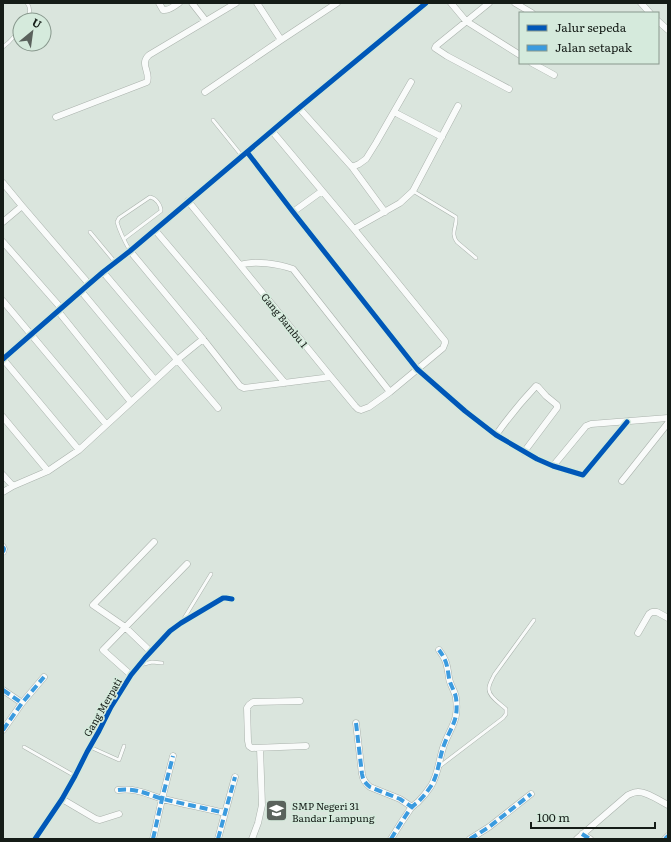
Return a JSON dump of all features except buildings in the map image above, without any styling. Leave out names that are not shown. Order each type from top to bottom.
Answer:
[{"type":"street","points":[[159,3],[164,11],[179,3]]},
{"type":"street","points":[[192,3],[206,21]]},
{"type":"street","points":[[56,117],[148,82],[149,78],[145,62],[149,55],[236,3]]},
{"type":"street","points":[[258,3],[281,40]]},
{"type":"street","points":[[205,92],[337,3]]},
{"type":"street","points":[[79,450],[3,359],[59,309],[426,3]]},
{"type":"street","points":[[451,3],[466,22],[519,54]]},
{"type":"street","points":[[489,3],[436,46],[436,49],[509,89]]},
{"type":"street","points":[[515,3],[530,12]]},
{"type":"street","points":[[641,3],[649,12]]},
{"type":"street","points":[[659,22],[668,30]]},
{"type":"street","points":[[534,64],[554,75]]},
{"type":"street","points":[[352,167],[366,159],[411,82]]},
{"type":"street","points":[[354,229],[400,203],[413,191],[458,106]]},
{"type":"street","points":[[299,108],[352,167],[385,212]]},
{"type":"street","points":[[394,112],[442,137]]},
{"type":"street","points":[[240,265],[253,262],[283,265],[293,269],[390,392],[445,344],[445,341],[272,131]]},
{"type":"street","points":[[244,154],[293,212],[417,369],[465,411],[496,435],[524,452],[553,466],[584,475],[627,422]]},
{"type":"street","points":[[3,183],[89,284]]},
{"type":"street","points":[[293,212],[322,191]]},
{"type":"street","name":"Gang Bambu 1","points":[[188,202],[355,406],[361,410],[369,407],[390,392]]},
{"type":"street","points":[[3,222],[22,206]]},
{"type":"street","points":[[155,230],[285,383]]},
{"type":"street","points":[[3,242],[59,309],[131,402]]},
{"type":"street","points":[[130,251],[240,386],[244,388],[331,378]]},
{"type":"street","points":[[103,272],[218,408]]},
{"type":"street","points":[[81,291],[155,380]]},
{"type":"street","points":[[3,301],[106,424]]},
{"type":"street","points":[[3,492],[12,486],[48,471],[79,450],[177,360],[203,340]]},
{"type":"street","points":[[496,435],[520,403],[536,386],[538,387],[557,405],[557,408],[524,452]]},
{"type":"street","points":[[3,417],[48,471]]},
{"type":"street","points":[[553,466],[586,426],[591,424],[668,418]]},
{"type":"street","points":[[622,481],[668,423]]},
{"type":"street","points":[[3,475],[12,486]]},
{"type":"street","points":[[151,652],[125,627],[93,605],[154,542]]},
{"type":"street","points":[[131,676],[103,650],[187,564]]},
{"type":"street","name":"Gang Merpati","points":[[35,839],[62,799],[90,747],[138,666],[170,631],[181,623],[223,598],[232,600]]},
{"type":"street","points":[[638,633],[649,614],[652,612],[657,612],[668,618]]},
{"type":"street","points":[[391,839],[412,807],[426,793],[433,783],[444,745],[457,714],[456,696],[451,687],[445,658],[439,650]]},
{"type":"street","points":[[3,730],[44,677]]},
{"type":"street","points":[[3,690],[22,704]]},
{"type":"street","points":[[300,701],[253,702],[249,705],[247,708],[248,741],[249,746],[252,748],[306,746]]},
{"type":"street","points":[[356,723],[363,780],[370,787],[400,799],[412,807]]},
{"type":"street","points":[[252,839],[258,823],[262,805],[260,748]]},
{"type":"street","points":[[154,839],[173,756]]},
{"type":"street","points":[[218,839],[235,777]]},
{"type":"street","points":[[118,790],[134,789],[162,799],[225,813]]},
{"type":"street","points":[[577,839],[628,795],[635,792],[641,792],[668,805]]},
{"type":"street","points":[[470,839],[489,827],[531,794]]},
{"type":"street","points":[[62,799],[96,819],[100,820],[119,814]]},
{"type":"street","points":[[582,834],[590,839]]},
{"type":"street","points":[[665,839],[668,836]]},
{"type":"lane","points":[[26,3],[30,8],[29,12]]},
{"type":"lane","points":[[3,47],[12,38]]},
{"type":"lane","points":[[213,120],[244,154]]},
{"type":"lane","points":[[413,191],[456,217],[453,234],[455,240],[476,258]]},
{"type":"lane","points":[[124,239],[161,211],[159,204],[154,198],[150,197],[119,218],[117,222],[119,229],[124,239],[130,251]]},
{"type":"lane","points":[[90,232],[116,262]]},
{"type":"lane","points":[[181,623],[211,574]]},
{"type":"lane","points":[[438,767],[506,714],[506,709],[491,695],[489,690],[490,684],[494,675],[534,620]]},
{"type":"lane","points":[[138,666],[152,662],[162,663]]},
{"type":"lane","points":[[90,747],[119,760],[124,746]]},
{"type":"lane","points":[[24,747],[75,776]]},
{"type":"marked path","points":[[3,547],[3,552]]},
{"type":"marked path","points":[[391,839],[411,808],[418,802],[434,781],[444,745],[454,723],[457,706],[455,695],[444,657],[439,650]]},
{"type":"marked path","points":[[3,730],[22,703],[44,677]]},
{"type":"marked path","points":[[3,690],[22,703]]},
{"type":"marked path","points":[[356,723],[364,781],[370,787],[400,799],[412,807]]},
{"type":"marked path","points":[[153,839],[173,756]]},
{"type":"marked path","points":[[218,839],[235,777]]},
{"type":"marked path","points":[[118,790],[146,793],[163,799],[225,813]]},
{"type":"marked path","points":[[470,839],[489,827],[531,794]]},
{"type":"marked path","points":[[582,834],[590,839]]},
{"type":"marked path","points":[[665,839],[668,836]]},
{"type":"cycle path","points":[[3,359],[103,272],[426,3]]},
{"type":"cycle path","points":[[247,152],[417,369],[465,411],[496,435],[537,459],[553,466],[583,475],[627,422]]},
{"type":"cycle path","points":[[35,839],[62,799],[111,707],[131,675],[170,631],[223,598],[232,599]]},
{"type":"place","name":"SMP Negeri 31 Bandar Lampung","points":[[277,811]]}]
